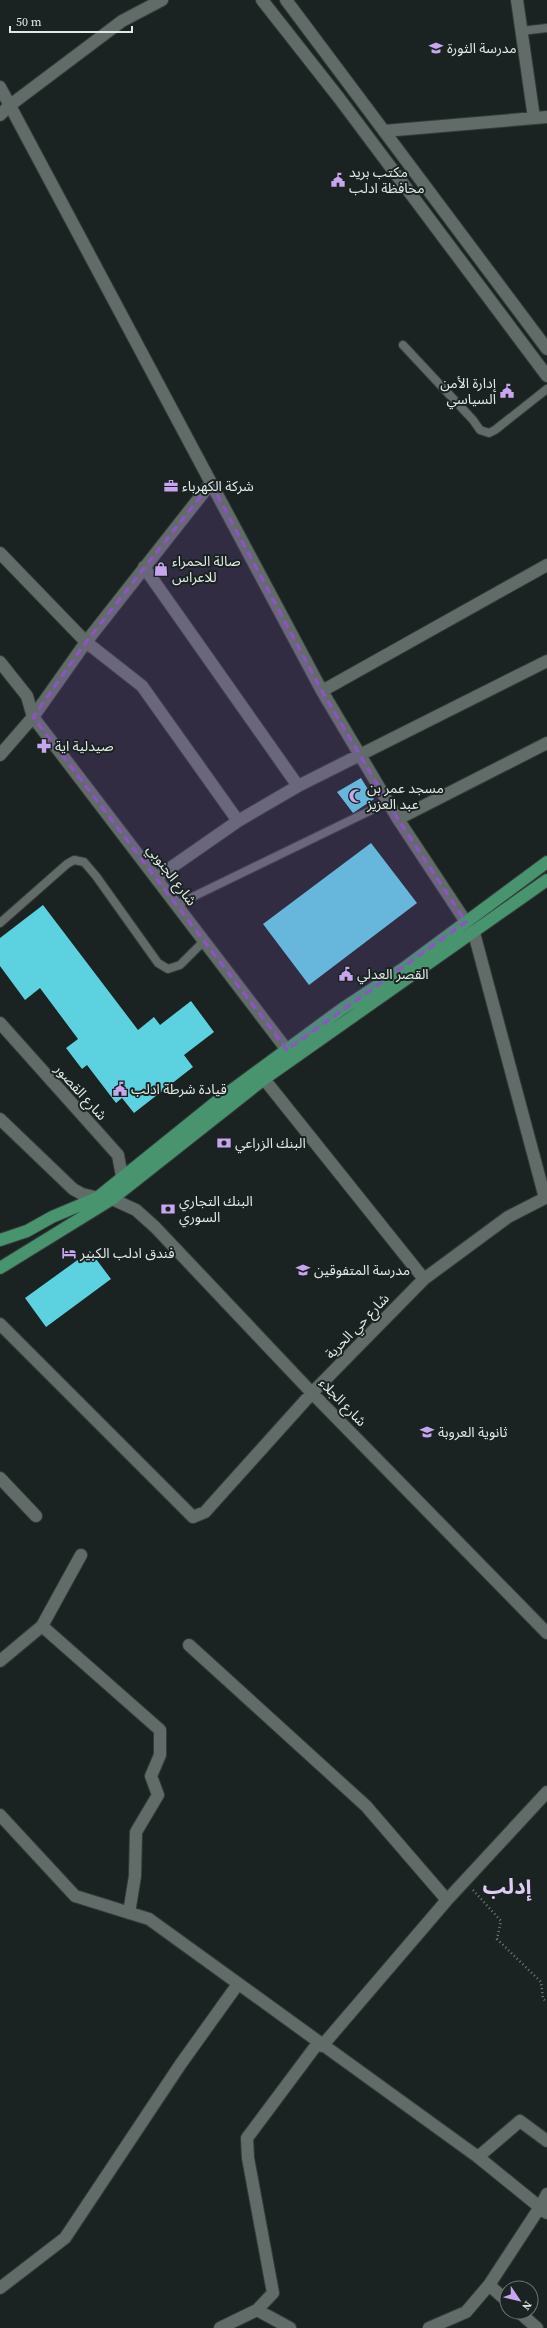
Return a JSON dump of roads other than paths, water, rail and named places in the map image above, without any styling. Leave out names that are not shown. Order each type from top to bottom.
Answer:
[{"type":"main road","points":[[0,1268],[112,1200],[123,1182],[220,1098],[466,922],[547,862]]},
{"type":"main road","points":[[0,1240],[27,1231],[52,1216],[97,1198],[123,1182],[264,1079],[474,933],[547,880]]},
{"type":"street","points":[[0,115],[9,106],[122,21],[162,0]]},
{"type":"street","points":[[262,0],[344,104],[547,376]]},
{"type":"street","points":[[286,0],[547,349]]},
{"type":"street","points":[[517,0],[534,118]]},
{"type":"street","points":[[0,87],[322,691],[398,819],[466,922]]},
{"type":"street","points":[[384,131],[547,117]]},
{"type":"street","points":[[0,755],[32,717],[86,642],[211,483]]},
{"type":"street","points":[[0,553],[86,642],[142,686],[238,821]]},
{"type":"street","points":[[322,691],[547,565]]},
{"type":"street","points":[[144,567],[298,786]]},
{"type":"street","points":[[156,878],[238,821],[298,786],[361,756],[547,661]]},
{"type":"street","points":[[0,662],[27,696],[32,717]]},
{"type":"street","name":"شارع الجنوبي","points":[[32,717],[288,1050]]},
{"type":"street","points":[[398,819],[547,743]]},
{"type":"street","points":[[474,933],[546,1197]]},
{"type":"street","name":"شارع القصور","points":[[0,1023],[118,1155],[123,1182]]},
{"type":"street","points":[[264,1079],[424,1279]]},
{"type":"street","points":[[0,1119],[73,1190],[97,1198],[112,1200]]},
{"type":"street","name":"شارع حي الحرية","points":[[0,1324],[193,1517],[205,1512],[312,1393],[424,1279],[508,1217],[546,1197]]},
{"type":"street","name":"شارع الجلاء","points":[[112,1200],[136,1210],[155,1227],[312,1393],[547,1633]]},
{"type":"street","points":[[0,1478],[36,1516]]},
{"type":"street","points":[[2,1656],[42,1626],[82,1555]]},
{"type":"street","points":[[42,1626],[160,1730],[160,1755],[151,1776],[158,1794],[136,1832],[134,1876],[129,1913]]},
{"type":"street","points":[[188,1645],[366,1806],[447,1900]]},
{"type":"street","points":[[220,2328],[257,2310],[273,2293],[248,2158],[247,2138],[320,2044],[464,1881],[545,1797]]},
{"type":"street","points":[[0,1815],[75,1896],[149,1919],[478,2157],[544,2210]]},
{"type":"street","points":[[0,2288],[65,2238],[180,2065],[238,1984]]},
{"type":"street","points":[[478,2157],[520,2122],[547,2141]]},
{"type":"street","points":[[429,2328],[466,2312],[489,2284],[544,2210],[547,2194]]},
{"type":"street","points":[[489,2284],[499,2293]]},
{"type":"street","points":[[257,2310],[290,2328]]},
{"type":"street","points":[[528,2320],[537,2328]]},
{"type":"lane","points":[[521,31],[547,28]]},
{"type":"lane","points":[[403,344],[473,420],[480,430],[489,432],[495,430],[547,389]]},
{"type":"lane","points":[[176,905],[388,802]]},
{"type":"lane","points":[[0,923],[66,864],[74,860],[84,862],[96,876],[158,963],[168,969],[180,965],[204,941]]},
{"type":"place","name":"مدرسة الثورة","points":[[436,48]]},
{"type":"place","name":"مكتب بريد محافظة ادلب","points":[[338,180]]},
{"type":"place","name":"إدارة الأمن السياسي","points":[[507,391]]},
{"type":"place","name":"شركة الكهرباء","points":[[171,486]]},
{"type":"place","name":"صالة الحمراء للاعراس","points":[[161,569]]},
{"type":"place","name":"صيدلية اية","points":[[44,746]]},
{"type":"place","name":"مسجد عمر بن عبد العزيز","points":[[356,796]]},
{"type":"place","name":"القصر العدلي","points":[[346,974]]},
{"type":"place","name":"قيادة شرطة ادلب","points":[[120,1089]]},
{"type":"place","name":"البنك الزراعي","points":[[224,1143]]},
{"type":"place","name":"البنك التجاري السوري","points":[[168,1209]]},
{"type":"place","name":"فندق ادلب الكبير","points":[[69,1253]]},
{"type":"place","name":"مدرسة المتفوقين","points":[[303,1270]]},
{"type":"place","name":"ثانوية العروبة","points":[[427,1432]]},
{"type":"district","name":"إدلب","points":[[507,1886]]}]
